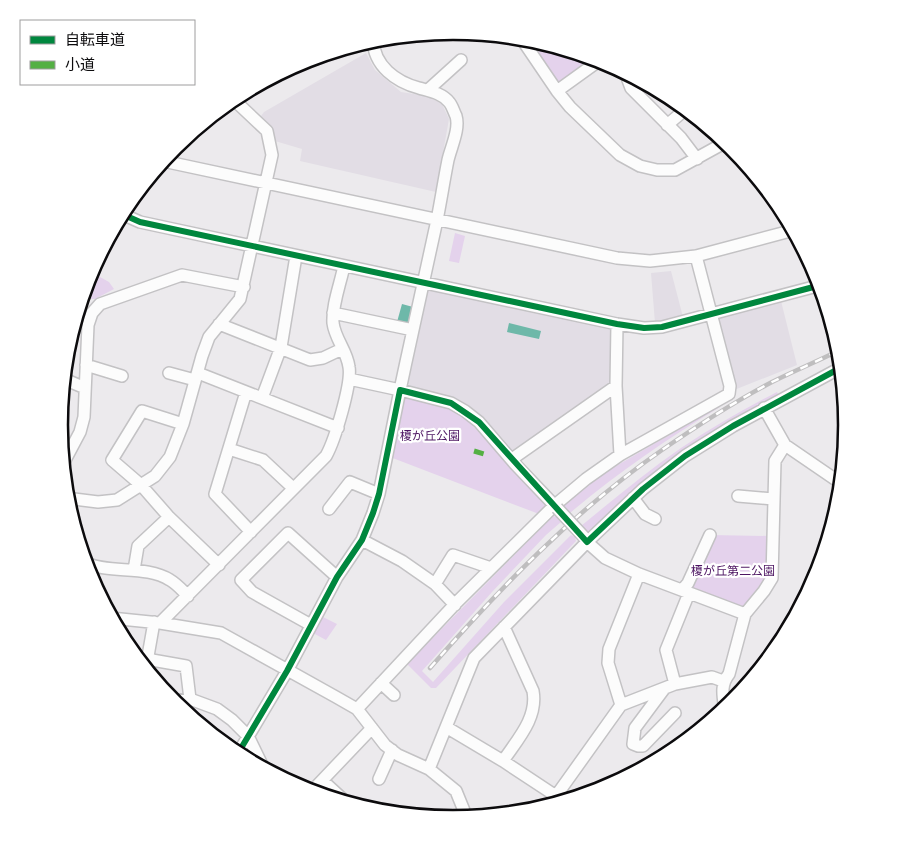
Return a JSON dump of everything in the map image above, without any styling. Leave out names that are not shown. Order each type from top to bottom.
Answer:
[{"type":"street","points":[[527,47],[570,108],[620,155],[640,166],[657,170],[675,170],[719,146]]},
{"type":"street","points":[[242,748],[287,671],[337,577],[362,540],[373,513],[437,219],[448,159],[455,135],[457,118],[449,102],[429,89],[420,89],[400,82],[385,70],[375,48]]},
{"type":"street","points":[[429,89],[461,60]]},
{"type":"street","points":[[557,91],[592,66]]},
{"type":"street","points":[[629,83],[631,88],[681,138],[697,159]]},
{"type":"street","points":[[75,499],[107,502],[117,500],[154,476],[170,457],[183,424],[202,356],[210,337],[240,298],[244,287],[272,155],[267,131],[239,105]]},
{"type":"street","points":[[667,125],[680,114]]},
{"type":"street","points":[[172,163],[617,258],[658,261],[696,256],[786,232]]},
{"type":"street","points":[[129,217],[140,222],[252,247],[617,324],[644,328],[662,327],[813,287]]},
{"type":"street","points":[[262,398],[280,349],[296,256]]},
{"type":"street","points":[[357,710],[412,649],[491,568],[586,479],[620,455],[729,394],[730,386],[696,256]]},
{"type":"street","points":[[190,699],[186,666],[152,660],[148,656],[157,622],[188,596],[252,532],[326,456],[333,444],[349,379],[350,366],[334,332],[333,313],[344,266]]},
{"type":"street","points":[[69,452],[80,432],[84,417],[88,325],[92,313],[100,304],[182,275],[244,287]]},
{"type":"street","points":[[333,313],[413,330]]},
{"type":"street","points":[[219,324],[310,360],[323,358],[342,349]]},
{"type":"street","points":[[617,324],[616,386],[620,455]]},
{"type":"street","points":[[86,365],[122,376]]},
{"type":"street","points":[[429,769],[474,658],[586,540],[643,488],[685,456],[764,408],[835,371]]},
{"type":"street","points":[[169,373],[196,376],[246,392],[338,428]]},
{"type":"street","points":[[349,379],[451,403],[465,411],[479,422],[586,540],[605,558],[639,574],[745,614]]},
{"type":"street","points":[[70,382],[85,388]]},
{"type":"street","points":[[512,459],[616,386]]},
{"type":"street","points":[[246,392],[215,494],[252,532]]},
{"type":"street","points":[[764,408],[785,445],[835,480]]},
{"type":"street","points":[[183,424],[142,411],[112,460],[141,485],[169,517],[219,565]]},
{"type":"street","points":[[724,700],[723,681],[729,674],[745,614],[772,578],[775,461],[785,445]]},
{"type":"street","points":[[230,449],[263,460],[293,488]]},
{"type":"street","points":[[329,509],[350,482],[378,494]]},
{"type":"street","points":[[738,496],[773,499]]},
{"type":"street","points":[[633,498],[645,514],[655,519]]},
{"type":"street","points":[[134,570],[138,546],[169,517]]},
{"type":"street","points":[[311,625],[252,592],[241,580],[288,533],[337,577]]},
{"type":"street","points":[[676,713],[644,746],[632,744],[635,728],[670,686],[666,650],[688,583],[710,535]]},
{"type":"street","points":[[362,540],[402,561],[435,584],[455,605]]},
{"type":"street","points":[[435,584],[453,555],[491,568]]},
{"type":"street","points":[[94,565],[134,570],[169,579],[188,596]]},
{"type":"street","points":[[621,705],[608,663],[608,649],[639,574]]},
{"type":"street","points":[[120,619],[157,622],[221,634],[357,710],[398,755],[429,769],[456,791],[464,811]]},
{"type":"street","points":[[502,761],[529,722],[534,710],[535,698],[504,627]]},
{"type":"street","points":[[557,797],[621,705],[670,686],[712,677],[723,681]]},
{"type":"street","points":[[381,684],[394,695]]},
{"type":"street","points":[[183,700],[190,699],[217,709],[248,736],[258,757]]},
{"type":"street","points":[[446,727],[502,761],[552,798]]},
{"type":"street","points":[[317,786],[372,728]]},
{"type":"street","points":[[379,779],[392,750]]},
{"type":"street","points":[[323,781],[336,793]]},
{"type":"shaded area","points":[[366,53],[375,70],[401,92],[427,96],[442,104],[449,119],[436,192],[300,161],[302,149],[275,141],[269,124],[261,116],[264,112]]},
{"type":"shaded area","points":[[671,271],[683,317],[655,323],[651,273]]},
{"type":"shaded area","points":[[431,288],[611,329],[612,377],[609,384],[512,453],[503,439],[464,405],[414,389],[407,383],[426,293]]},
{"type":"shaded area","points":[[781,301],[797,365],[734,390],[714,318]]},
{"type":"shaded area","points":[[402,304],[413,307],[410,322],[407,325],[397,322]]},
{"type":"shaded area","points":[[509,323],[541,331],[539,339],[507,332]]},
{"type":"green space","points":[[532,48],[592,66],[557,91]]},
{"type":"green space","points":[[455,233],[465,236],[459,263],[449,261]]},
{"type":"green space","points":[[98,276],[109,282],[114,289],[95,299],[89,299]]},
{"type":"green space","points":[[777,392],[778,394],[733,418],[686,449],[592,530],[588,532],[581,526],[681,448],[728,418]]},
{"type":"green space","name":"榎が丘公園","points":[[404,395],[434,401],[461,414],[546,501],[544,509],[539,514],[390,457]]},
{"type":"green space","points":[[719,406],[624,470],[570,513],[564,507],[566,500],[611,469]]},
{"type":"green space","points":[[553,516],[557,517],[561,522],[546,535],[492,592],[422,671],[433,682],[504,602],[571,535],[575,537],[576,541],[436,688],[431,688],[407,664]]},
{"type":"green space","name":"榎が丘第二公園","points":[[710,535],[770,536],[772,578],[745,614],[689,593]]},
{"type":"green space","points":[[323,617],[337,624],[326,640],[313,633]]},
{"type":"railway","points":[[430,668],[483,609],[539,552],[598,499],[630,474],[716,414],[772,382],[833,354]]},
{"type":"marked path","points":[[474,451],[484,454]]},
{"type":"cycle path","points":[[129,217],[140,222],[617,324],[644,328],[662,327],[813,287]]},
{"type":"cycle path","points":[[241,747],[287,671],[337,577],[362,540],[379,494],[400,390],[451,403],[479,422],[587,542],[643,489],[685,456],[733,426],[835,371]]}]
